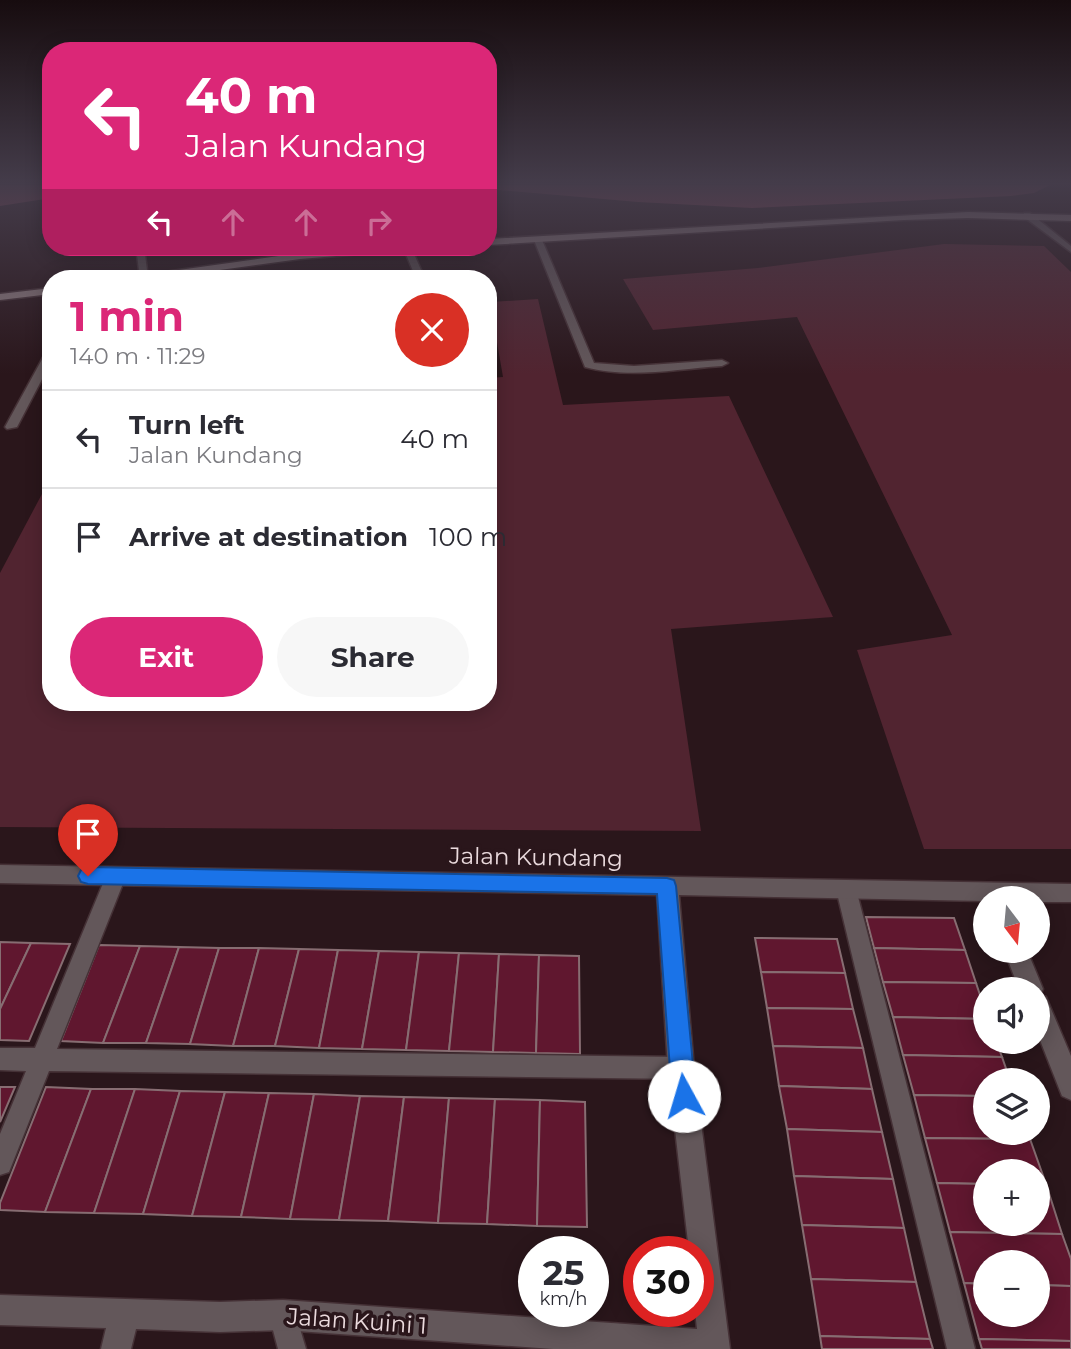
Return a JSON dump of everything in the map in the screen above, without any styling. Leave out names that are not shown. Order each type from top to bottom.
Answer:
[{"type":"street","points":[[541,248],[589,365],[618,368],[722,363]]},
{"type":"street","points":[[201,270],[300,256]]},
{"type":"street","points":[[0,297],[42,292]]},
{"type":"street","name":"Jalan Kundang","points":[[0,874],[846,889],[973,894]]},
{"type":"street","points":[[667,886],[681,1069],[714,1347]]},
{"type":"street","name":"Jalan Kundang","points":[[1050,894],[1071,893]]},
{"type":"street","points":[[1050,1035],[1071,1087]]},
{"type":"street","name":"Jalan Kuini 1","points":[[0,1310],[283,1315],[714,1347]]},
{"type":"street","points":[[116,1349],[125,1314]]},
{"type":"lane","points":[[11,427],[42,369]]},
{"type":"lane","points":[[0,1163],[116,876]]},
{"type":"lane","points":[[846,889],[961,1349]]},
{"type":"lane","points":[[0,1059],[681,1069]]},
{"type":"lane","points":[[283,1315],[292,1349]]},
{"type":"shaded area","points":[[913,248],[1046,248],[1071,272],[1071,849],[924,849],[857,650],[952,635],[797,317],[653,330],[623,279],[758,268]]},
{"type":"shaded area","points":[[538,299],[563,405],[729,396],[833,617],[671,629],[701,831],[0,827],[0,573],[42,494],[42,711],[497,711],[497,377],[503,377],[497,342],[497,302]]},
{"type":"building","points":[[866,917],[954,918],[965,950],[874,948]]},
{"type":"building","points":[[755,938],[837,939],[845,973],[761,972]]},
{"type":"building","points":[[0,942],[31,943],[0,1009]]},
{"type":"building","points":[[31,943],[70,944],[29,1041],[0,1040],[0,1009]]},
{"type":"building","points":[[99,945],[140,946],[103,1043],[61,1041]]},
{"type":"building","points":[[140,946],[179,947],[146,1043],[103,1043]]},
{"type":"building","points":[[179,947],[219,948],[190,1044],[146,1043]]},
{"type":"building","points":[[219,948],[259,948],[233,1046],[190,1044]]},
{"type":"building","points":[[259,948],[299,949],[275,1046],[233,1046]]},
{"type":"building","points":[[874,948],[965,950],[974,977],[973,983],[883,982]]},
{"type":"building","points":[[299,949],[338,950],[319,1048],[275,1046]]},
{"type":"building","points":[[338,950],[379,951],[362,1049],[319,1048]]},
{"type":"building","points":[[379,951],[419,952],[406,1050],[362,1049]]},
{"type":"building","points":[[419,952],[459,953],[449,1051],[406,1050]]},
{"type":"building","points":[[459,953],[499,954],[493,1052],[449,1051]]},
{"type":"building","points":[[499,954],[539,955],[536,1053],[493,1052]]},
{"type":"building","points":[[539,955],[579,956],[580,1054],[536,1053]]},
{"type":"building","points":[[761,972],[845,973],[853,1009],[767,1008]]},
{"type":"building","points":[[883,982],[973,983],[973,1019],[893,1017]]},
{"type":"building","points":[[767,1008],[853,1009],[863,1048],[773,1046]]},
{"type":"building","points":[[893,1017],[973,1019],[973,1054],[1001,1054],[1002,1057],[903,1055]]},
{"type":"building","points":[[773,1046],[863,1048],[872,1089],[779,1086]]},
{"type":"building","points":[[903,1055],[1002,1057],[1006,1068],[973,1068],[973,1096],[914,1095]]},
{"type":"building","points":[[779,1086],[872,1089],[882,1132],[787,1129]]},
{"type":"building","points":[[0,1087],[15,1087],[0,1122]]},
{"type":"building","points":[[46,1087],[91,1089],[45,1212],[0,1210],[0,1203]]},
{"type":"building","points":[[91,1089],[135,1089],[94,1213],[45,1212]]},
{"type":"building","points":[[135,1089],[180,1091],[143,1214],[94,1213]]},
{"type":"building","points":[[180,1091],[225,1092],[192,1216],[143,1214]]},
{"type":"building","points":[[225,1092],[269,1093],[241,1217],[192,1216]]},
{"type":"building","points":[[269,1093],[314,1094],[290,1219],[241,1217]]},
{"type":"building","points":[[314,1094],[360,1096],[339,1220],[290,1219]]},
{"type":"building","points":[[914,1095],[973,1096],[973,1138],[925,1138]]},
{"type":"building","points":[[360,1096],[404,1097],[388,1221],[339,1220]]},
{"type":"building","points":[[404,1097],[449,1098],[438,1223],[388,1221]]},
{"type":"building","points":[[449,1098],[495,1099],[487,1224],[438,1223]]},
{"type":"building","points":[[495,1099],[540,1100],[537,1226],[487,1224]]},
{"type":"building","points":[[540,1100],[585,1102],[587,1227],[537,1226]]},
{"type":"building","points":[[787,1129],[882,1132],[893,1179],[794,1176]]},
{"type":"building","points":[[925,1138],[973,1138],[973,1145],[1032,1145],[1037,1159],[973,1159],[973,1184],[937,1183]]},
{"type":"building","points":[[794,1176],[893,1179],[904,1228],[802,1225]]},
{"type":"building","points":[[937,1183],[973,1184],[973,1232],[950,1232]]},
{"type":"building","points":[[1050,1196],[1062,1234],[1050,1234]]},
{"type":"building","points":[[802,1225],[904,1228],[916,1282],[811,1279]]},
{"type":"building","points":[[950,1232],[973,1232],[973,1236],[1062,1234],[1071,1259],[1071,1286],[1050,1285],[1050,1250],[973,1250],[973,1283],[964,1283]]},
{"type":"building","points":[[811,1279],[916,1282],[930,1339],[820,1336]]},
{"type":"building","points":[[964,1283],[973,1283],[973,1317]]},
{"type":"building","points":[[1050,1285],[1071,1286],[1071,1341],[979,1339],[976,1327],[1050,1327]]},
{"type":"building","points":[[820,1336],[930,1339],[933,1349],[822,1349]]},
{"type":"building","points":[[979,1339],[1071,1341],[1071,1349],[982,1349]]},
{"type":"route","points":[[88,876],[667,886],[684,1096]]}]
